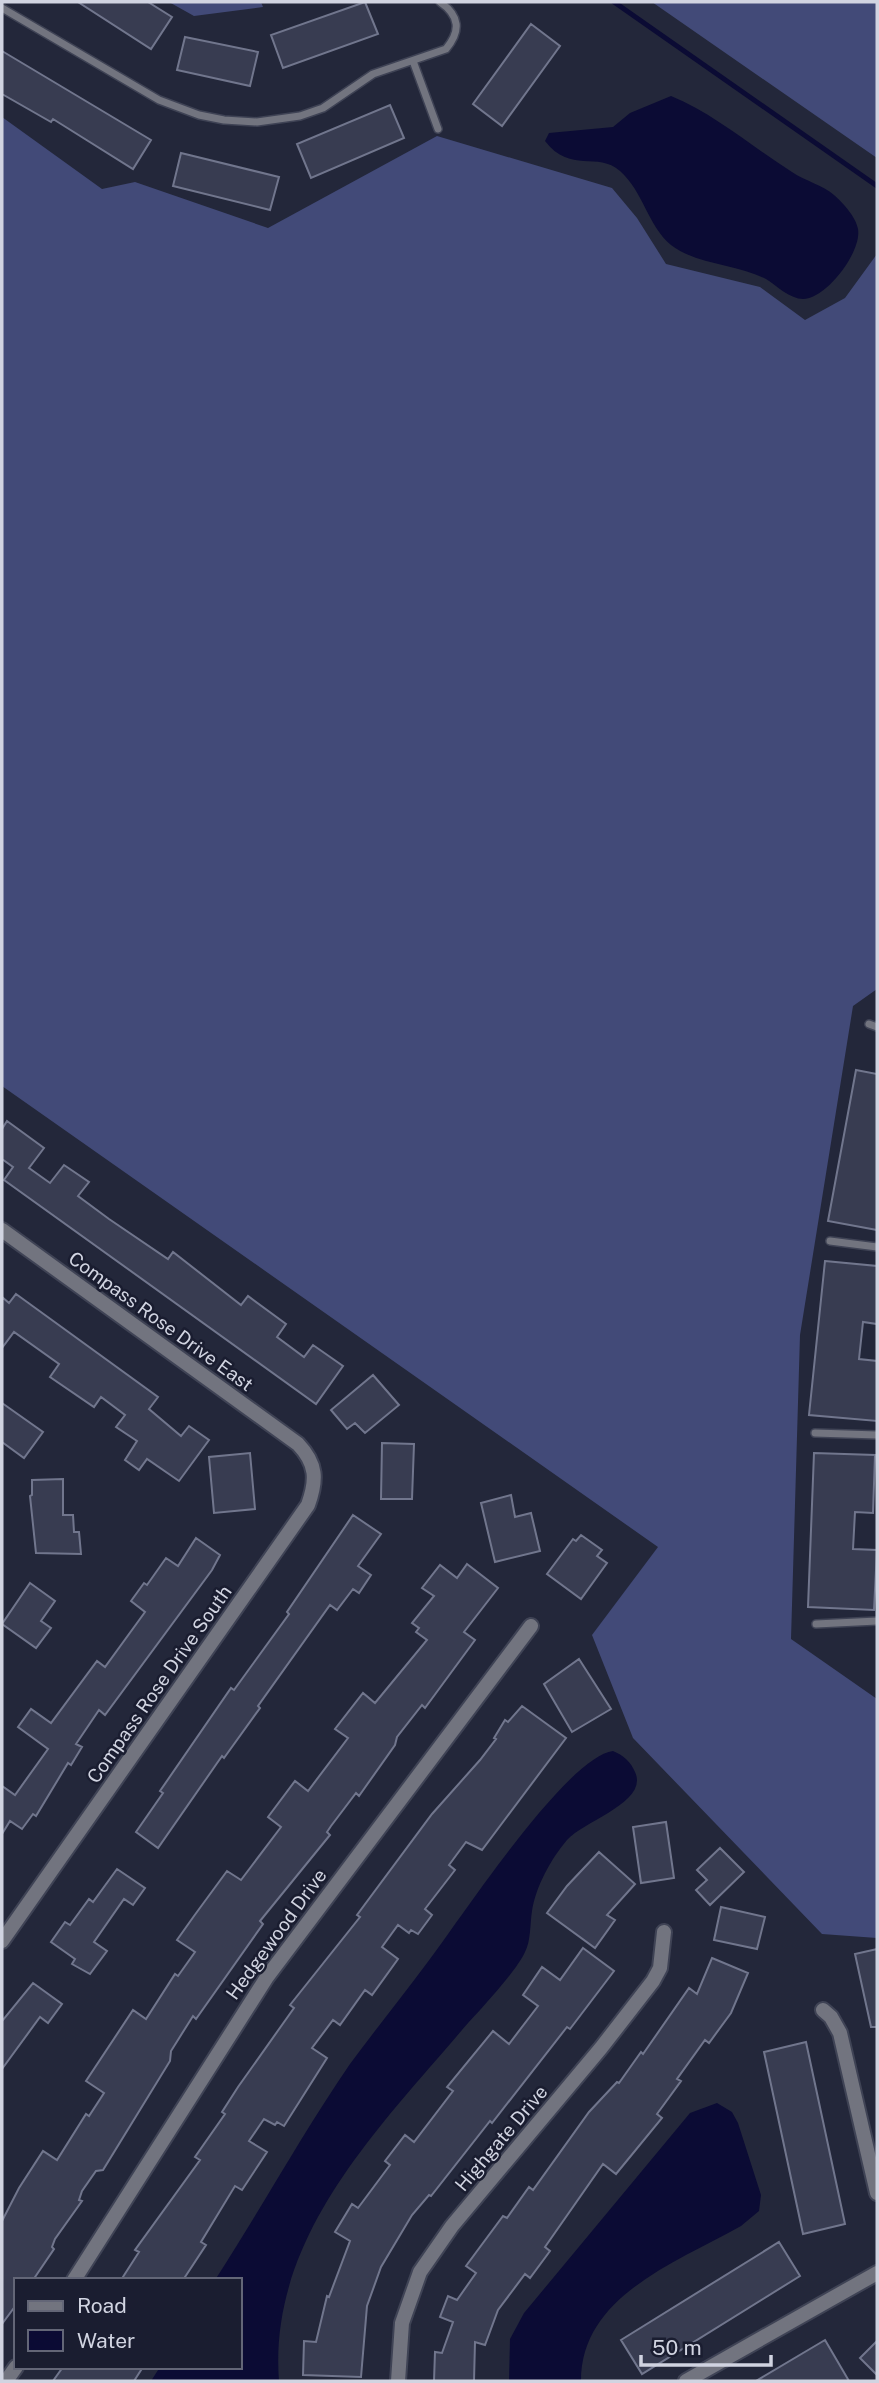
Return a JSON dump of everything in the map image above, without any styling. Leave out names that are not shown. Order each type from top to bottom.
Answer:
[{"type":"street","name":"Compass Rose Drive East","points":[[2,1230],[298,1444]]},
{"type":"street","name":"Compass Rose Drive South","points":[[2,1941],[308,1506],[315,1471],[310,1457],[298,1444]]},
{"type":"street","name":"Hedgewood Drive","points":[[75,2278],[267,1977],[531,1626]]},
{"type":"street","name":"Highgate Drive","points":[[398,2381],[402,2323],[420,2272],[452,2226],[601,2049],[653,1981],[660,1968],[664,1932]]},
{"type":"street","points":[[823,2010],[840,2033],[877,2193]]},
{"type":"street","points":[[686,2381],[877,2273]]},
{"type":"lane","points":[[2,8],[159,100],[199,115],[257,122],[300,116],[323,108],[373,74],[446,50],[454,40],[458,28],[456,17],[440,2]]},
{"type":"lane","points":[[413,61],[438,129]]},
{"type":"lane","points":[[869,1024],[877,1027]]},
{"type":"lane","points":[[830,1241],[877,1247]]},
{"type":"lane","points":[[815,1433],[877,1435]]},
{"type":"lane","points":[[816,1624],[877,1621]]},
{"type":"shaded area","points":[[169,2],[261,2],[263,7],[194,16]]},
{"type":"shaded area","points":[[652,2],[877,2],[877,158]]},
{"type":"shaded area","points":[[2,117],[102,189],[135,182],[268,228],[437,136],[612,188],[637,218],[666,264],[760,287],[805,320],[845,298],[877,254],[877,989],[853,1006],[800,1335],[791,1639],[877,1699],[877,1938],[822,1934],[633,1738],[592,1635],[658,1547],[2,1086]]},
{"type":"water","points":[[671,96],[703,112],[792,172],[830,192],[849,210],[858,229],[858,239],[841,273],[832,283],[812,297],[798,298],[788,295],[755,274],[681,252],[663,237],[634,188],[620,171],[603,163],[564,157],[545,141],[549,133],[613,127],[630,113]]},
{"type":"water","points":[[613,1751],[626,1759],[635,1772],[637,1783],[633,1792],[613,1810],[576,1833],[561,1847],[537,1892],[528,1943],[514,1970],[396,2107],[334,2189],[310,2233],[291,2280],[280,2329],[279,2381],[151,2381],[159,2369],[242,2369],[242,2278],[216,2278],[350,2064],[514,1844],[569,1781],[593,1760]]},
{"type":"water","points":[[717,2103],[732,2112],[738,2123],[761,2195],[759,2211],[741,2226],[663,2268],[615,2304],[597,2326],[585,2351],[581,2381],[509,2381],[510,2339],[524,2313],[690,2113]]},
{"type":"building","points":[[78,2],[148,2],[172,17],[151,49]]},
{"type":"building","points":[[365,2],[378,34],[283,68],[271,35]]},
{"type":"building","points":[[531,24],[560,46],[502,126],[473,104]]},
{"type":"building","points":[[185,37],[258,52],[250,86],[177,70]]},
{"type":"building","points":[[2,51],[151,140],[133,169],[53,119],[51,122],[2,94]]},
{"type":"building","points":[[390,105],[404,138],[311,178],[297,144]]},
{"type":"building","points":[[181,153],[279,177],[270,210],[173,186]]},
{"type":"building","points":[[856,1070],[877,1074],[877,1230],[828,1221]]},
{"type":"building","points":[[7,1121],[44,1148],[29,1168],[50,1183],[64,1165],[89,1182],[78,1196],[109,1219],[168,1259],[173,1252],[241,1305],[248,1296],[286,1324],[277,1337],[304,1357],[313,1345],[343,1366],[316,1404],[4,1180],[13,1167],[2,1159],[2,1129]]},
{"type":"building","points":[[825,1261],[877,1266],[877,1324],[863,1322],[859,1359],[877,1361],[877,1421],[809,1415]]},
{"type":"building","points":[[16,1294],[158,1397],[149,1409],[181,1436],[189,1426],[209,1440],[179,1481],[147,1459],[139,1470],[125,1460],[137,1441],[116,1427],[125,1415],[101,1397],[94,1407],[50,1377],[59,1364],[14,1332],[2,1348],[2,1297],[9,1303]]},
{"type":"building","points":[[373,1375],[399,1405],[365,1433],[355,1423],[347,1429],[331,1410]]},
{"type":"building","points":[[2,1403],[43,1432],[24,1458],[2,1442]]},
{"type":"building","points":[[382,1443],[414,1444],[412,1499],[381,1499]]},
{"type":"building","points":[[250,1453],[255,1509],[214,1513],[209,1457]]},
{"type":"building","points":[[814,1453],[875,1455],[873,1513],[855,1512],[853,1549],[877,1550],[874,1610],[808,1607]]},
{"type":"building","points":[[63,1479],[63,1515],[73,1515],[74,1532],[79,1532],[81,1554],[36,1553],[30,1496],[32,1480]]},
{"type":"building","points":[[511,1495],[515,1517],[531,1513],[540,1551],[495,1562],[481,1503]]},
{"type":"building","points":[[353,1515],[381,1534],[358,1566],[371,1575],[359,1593],[353,1589],[337,1610],[330,1605],[258,1706],[260,1708],[224,1758],[222,1756],[158,1848],[136,1832],[163,1793],[160,1791],[231,1688],[234,1690],[289,1614],[287,1612]]},
{"type":"building","points":[[581,1535],[602,1550],[597,1556],[607,1563],[581,1599],[547,1574],[573,1539],[576,1541]]},
{"type":"building","points":[[196,1538],[220,1555],[212,1570],[105,1715],[99,1710],[76,1744],[82,1747],[71,1765],[68,1763],[36,1816],[33,1814],[22,1829],[10,1821],[2,1834],[2,1786],[15,1795],[48,1749],[18,1727],[31,1709],[51,1723],[97,1661],[105,1667],[145,1612],[131,1601],[144,1583],[147,1585],[166,1558],[178,1566]]},
{"type":"building","points":[[467,1564],[498,1588],[464,1632],[475,1640],[425,1708],[422,1705],[397,1737],[395,1745],[359,1796],[356,1793],[331,1826],[327,1832],[330,1835],[260,1921],[263,1924],[196,2019],[193,2016],[171,2051],[170,2061],[103,2170],[96,2171],[82,2191],[79,2200],[82,2201],[55,2239],[52,2247],[54,2249],[34,2278],[14,2278],[14,2308],[2,2324],[2,2221],[19,2188],[43,2151],[57,2160],[86,2114],[89,2116],[104,2093],[86,2081],[133,2010],[146,2019],[175,1974],[178,1976],[195,1952],[177,1940],[227,1871],[241,1880],[281,1827],[268,1817],[295,1781],[308,1791],[348,1738],[335,1729],[363,1693],[375,1703],[427,1640],[416,1632],[419,1628],[412,1623],[434,1596],[422,1588],[440,1565],[457,1578]]},
{"type":"building","points":[[30,1583],[55,1601],[41,1621],[51,1628],[36,1648],[2,1624]]},
{"type":"building","points":[[579,1659],[611,1709],[572,1732],[544,1684]]},
{"type":"building","points":[[522,1706],[566,1738],[482,1850],[466,1842],[449,1865],[455,1870],[425,1909],[432,1915],[418,1934],[411,1930],[409,1933],[398,1925],[382,1947],[398,1959],[372,1995],[365,1990],[340,2025],[333,2020],[312,2048],[327,2058],[284,2126],[264,2119],[249,2141],[267,2152],[242,2190],[235,2186],[201,2242],[206,2245],[184,2278],[122,2278],[139,2252],[135,2250],[200,2160],[195,2157],[225,2114],[222,2112],[294,2008],[290,2005],[360,1917],[357,1915],[432,1814],[480,1760],[496,1739],[494,1738],[505,1720],[508,1722]]},
{"type":"building","points":[[666,1822],[674,1878],[641,1883],[633,1827]]},
{"type":"building","points":[[720,1848],[744,1872],[710,1905],[696,1890],[707,1880],[697,1870]]},
{"type":"building","points":[[599,1852],[635,1884],[607,1915],[615,1920],[595,1948],[547,1913],[567,1886]]},
{"type":"building","points":[[117,1869],[145,1888],[133,1905],[124,1899],[94,1942],[107,1951],[90,1974],[72,1964],[75,1959],[51,1942],[65,1922],[70,1925],[89,1899],[93,1902]]},
{"type":"building","points":[[721,1907],[765,1917],[757,1949],[714,1940]]},
{"type":"building","points":[[583,1948],[614,1971],[570,2029],[567,2027],[492,2123],[490,2121],[431,2196],[429,2195],[412,2215],[381,2267],[367,2306],[361,2377],[303,2375],[304,2341],[316,2342],[327,2296],[329,2297],[350,2241],[335,2232],[352,2204],[358,2208],[390,2165],[385,2161],[405,2135],[414,2142],[453,2091],[447,2087],[493,2031],[509,2044],[538,2006],[523,1995],[542,1967],[560,1980]]},
{"type":"building","points":[[877,1949],[877,2027],[871,2027],[855,1954]]},
{"type":"building","points":[[712,1958],[748,1973],[731,2013],[709,2043],[705,2040],[677,2079],[681,2081],[657,2114],[662,2118],[616,2174],[603,2164],[545,2247],[550,2251],[530,2278],[525,2274],[498,2310],[485,2345],[475,2342],[474,2381],[434,2381],[435,2352],[442,2353],[453,2322],[440,2317],[448,2296],[457,2300],[476,2273],[466,2266],[503,2216],[507,2218],[529,2187],[533,2190],[589,2112],[617,2082],[619,2083],[641,2052],[643,2054],[689,1988],[697,1994]]},
{"type":"building","points":[[33,1983],[62,2004],[48,2023],[40,2017],[2,2069],[2,2021]]},
{"type":"building","points":[[806,2042],[845,2224],[803,2234],[764,2052]]},
{"type":"building","points":[[779,2242],[800,2276],[642,2374],[621,2340]]},
{"type":"building","points":[[825,2340],[849,2381],[756,2381]]},
{"type":"building","points":[[877,2341],[877,2375],[860,2358]]},
{"type":"building","points":[[62,2369],[142,2369],[134,2381],[53,2381]]},
{"type":"waterway","points":[[614,2],[877,186]]}]
